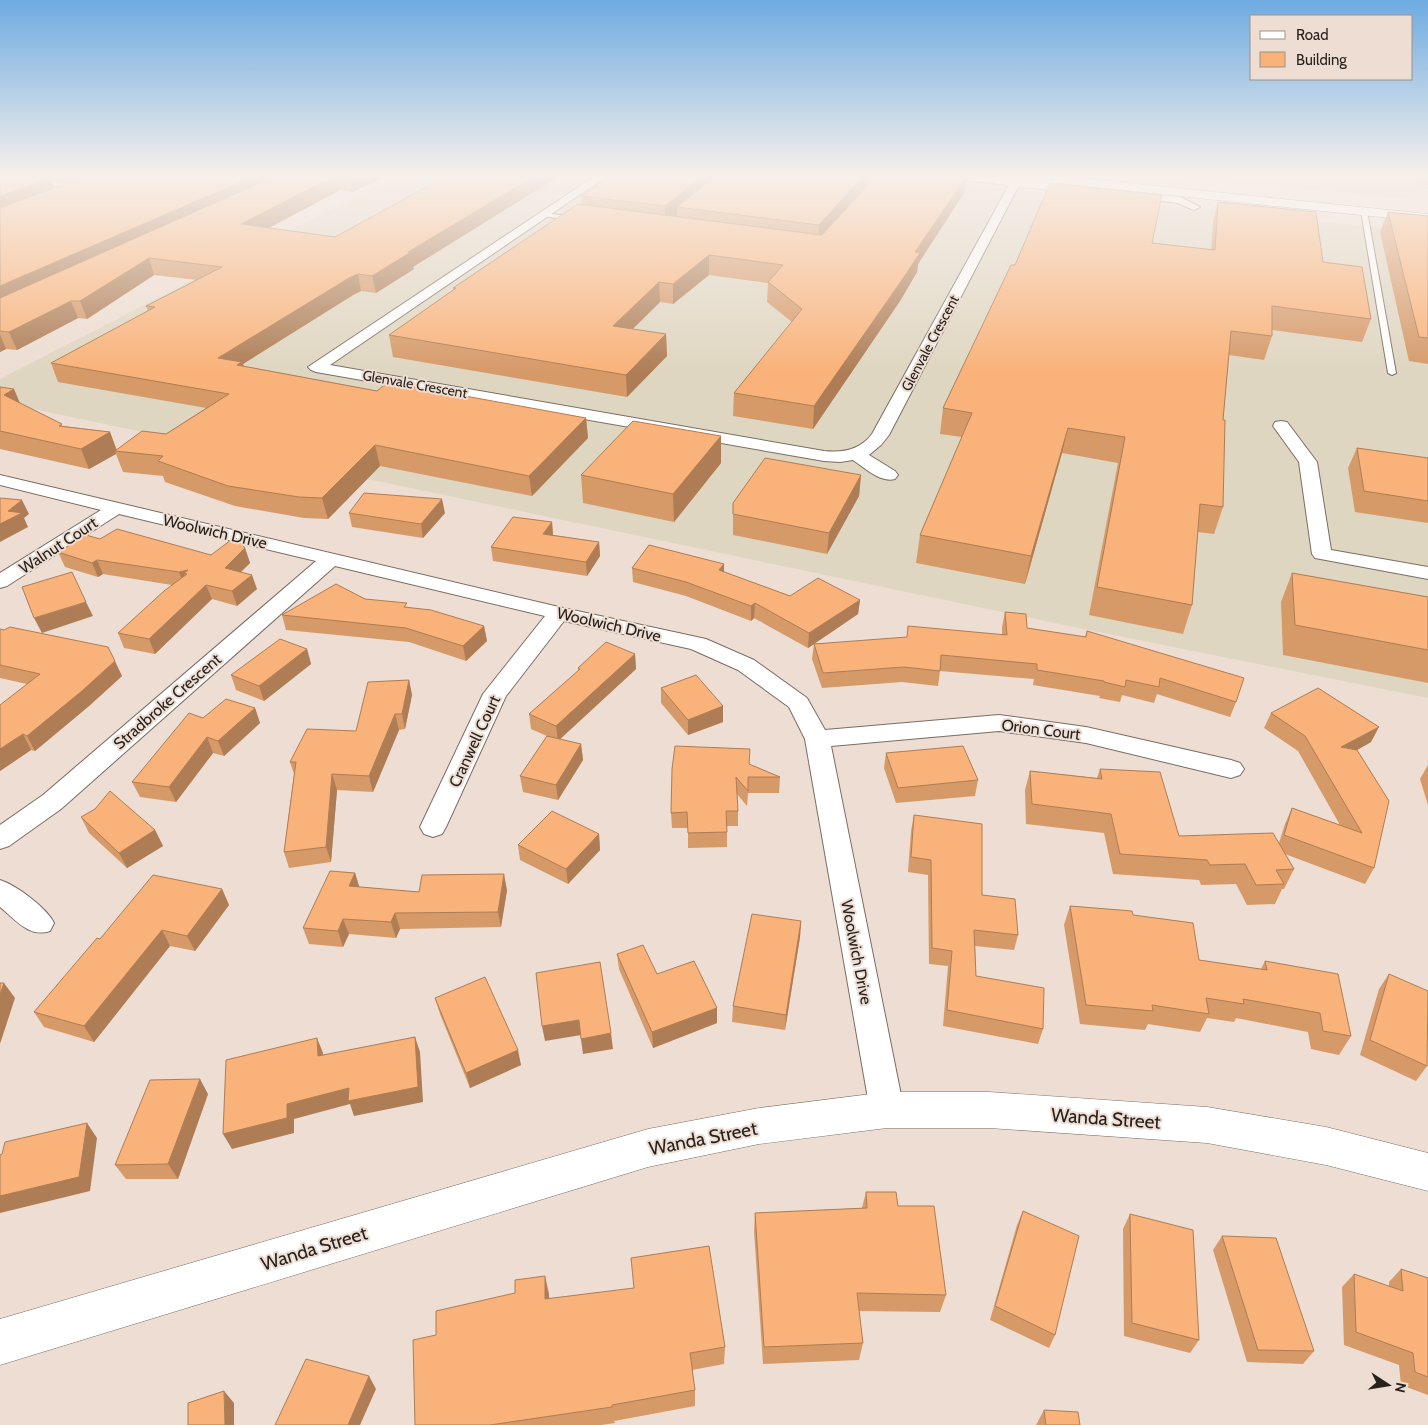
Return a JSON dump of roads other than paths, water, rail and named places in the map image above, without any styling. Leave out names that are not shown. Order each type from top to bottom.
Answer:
[{"type":"main road","name":"Wanda Street","points":[[0,1342],[648,1148],[759,1126],[886,1110],[989,1110],[1207,1126],[1326,1146],[1428,1172]]},
{"type":"street","name":"Glenvale Crescent","points":[[507,240],[316,367],[841,458],[871,447],[880,435],[984,240]]},
{"type":"street","points":[[1281,426],[1308,462],[1322,554],[1428,573]]},
{"type":"street","points":[[856,454],[889,475]]},
{"type":"street","name":"Woolwich Drive","points":[[0,480],[559,613],[698,644],[746,665],[798,704],[817,739],[886,1110]]},
{"type":"street","name":"Walnut Court","points":[[0,582],[116,508]]},
{"type":"street","name":"Stradbroke Crescent","points":[[0,839],[52,802],[332,558]]},
{"type":"street","name":"Cranwell Court","points":[[433,828],[495,694],[559,613]]},
{"type":"street","name":"Orion Court","points":[[817,739],[999,723],[1086,735],[1232,769]]},
{"type":"street","points":[[0,891],[40,923]]},
{"type":"lane","points":[[1369,240],[1392,373]]}]
